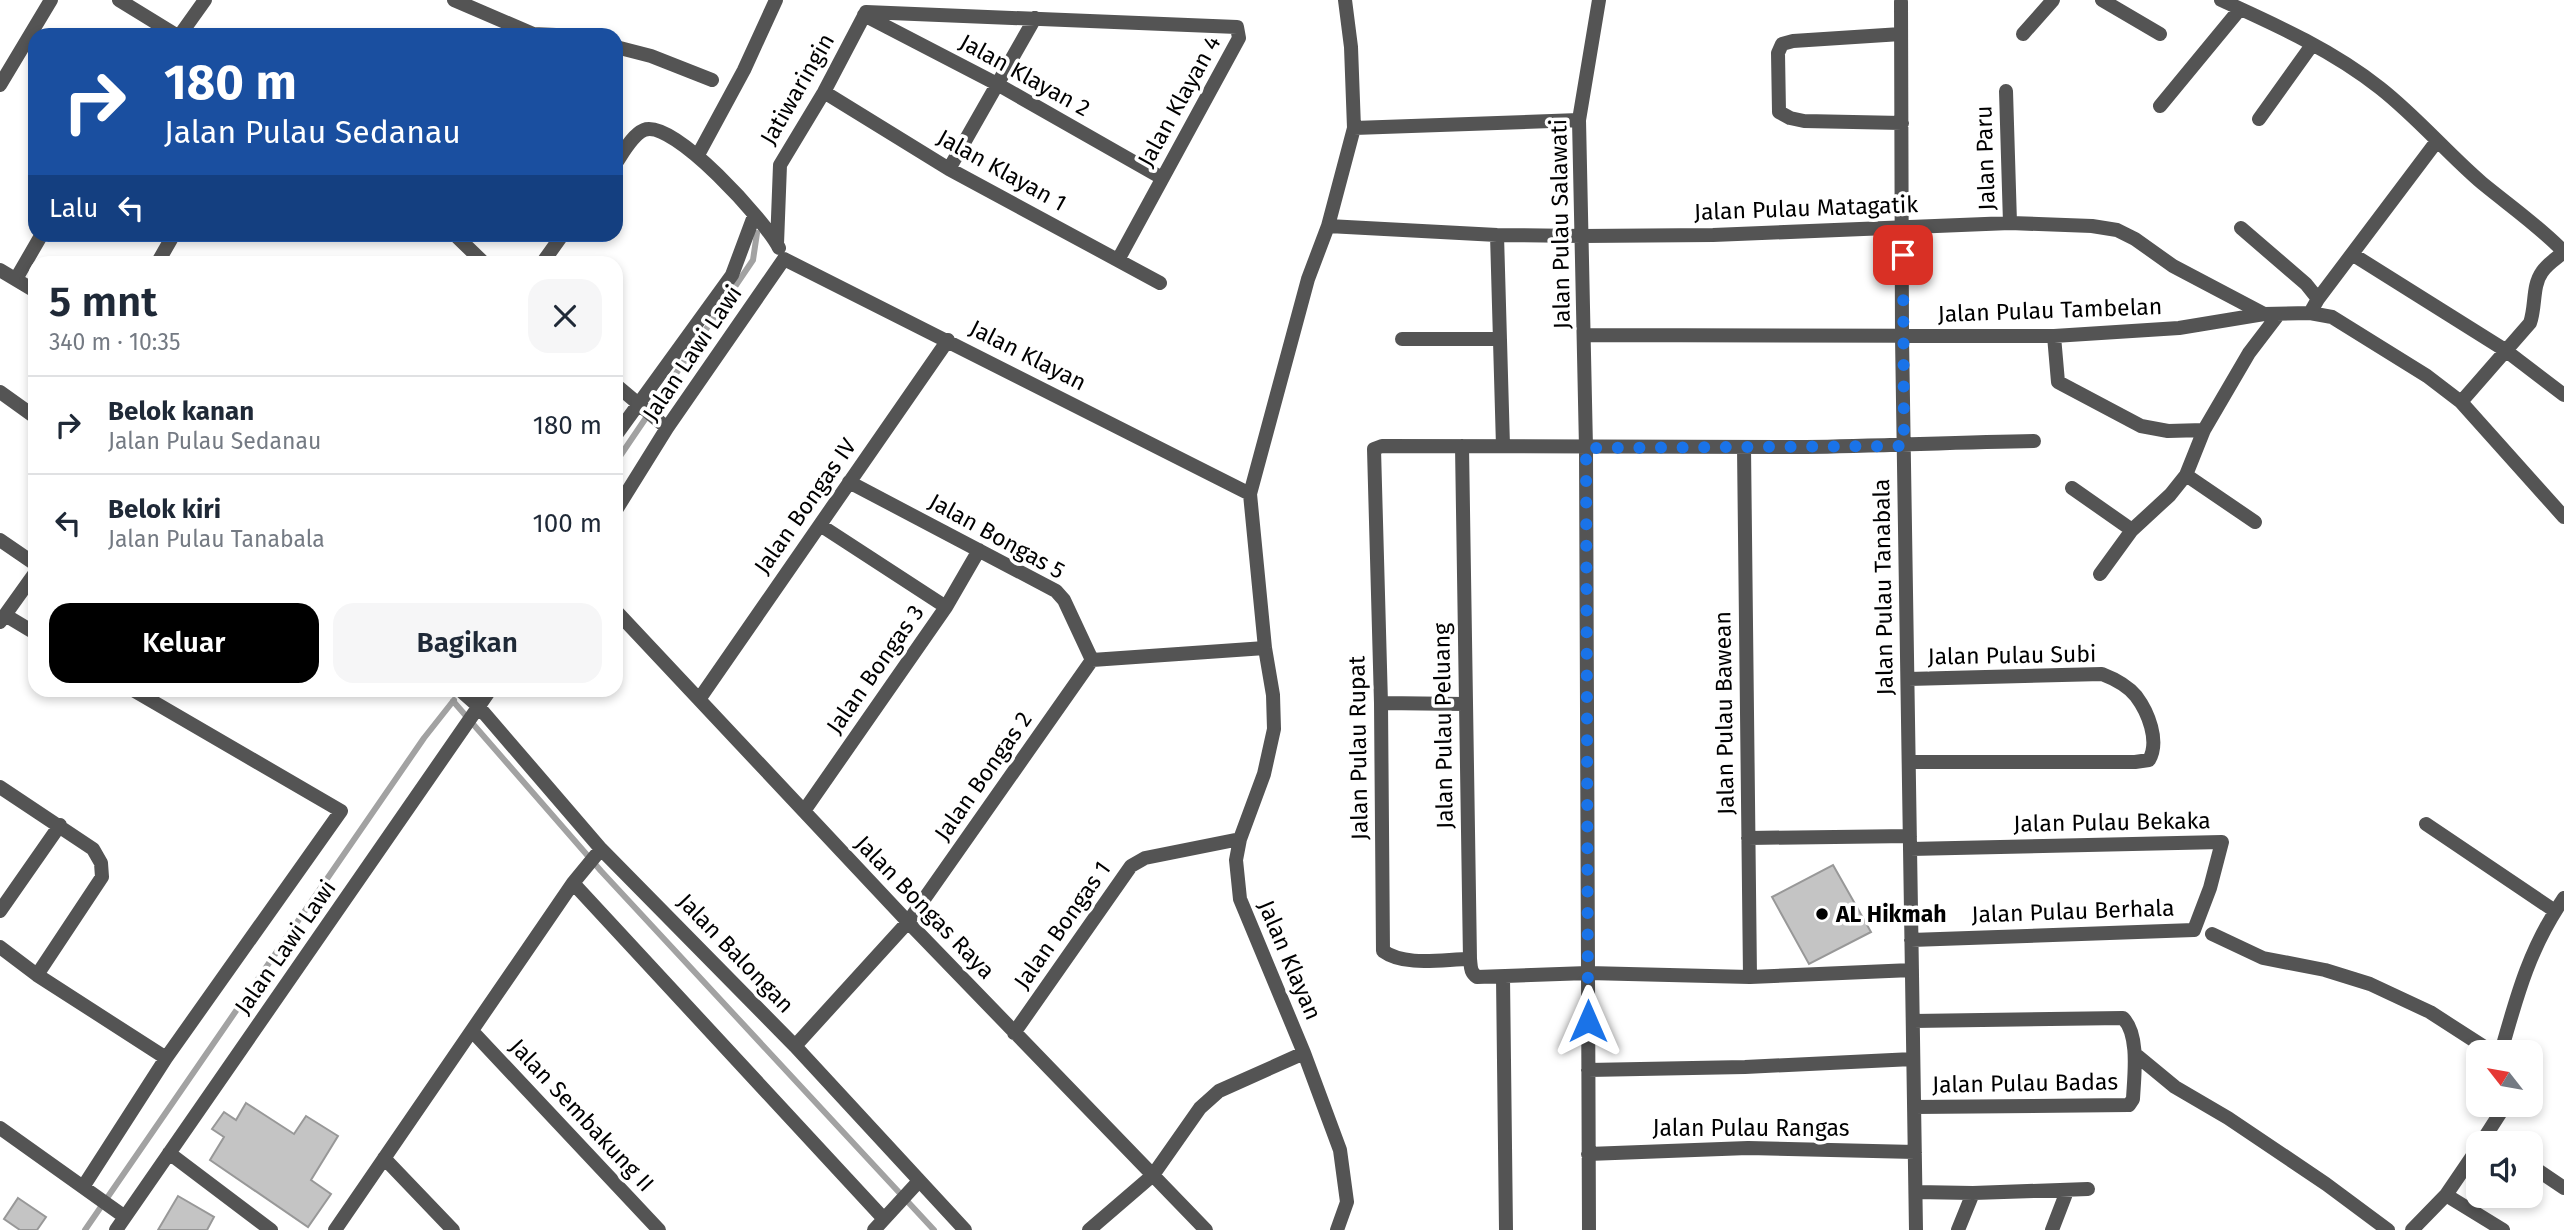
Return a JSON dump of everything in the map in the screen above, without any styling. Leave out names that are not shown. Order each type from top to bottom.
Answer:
[{"type":"street","points":[[34,28],[51,0]]},
{"type":"street","points":[[119,0],[162,28]]},
{"type":"street","points":[[175,28],[205,0]]},
{"type":"street","points":[[454,0],[518,28]]},
{"type":"street","points":[[698,155],[744,70],[776,0]]},
{"type":"street","name":"Jalan Klayan","points":[[1337,1230],[1347,1202],[1340,1150],[1304,1052],[1240,899],[1236,860],[1240,839],[1264,774],[1275,729],[1250,494],[1308,279],[1328,226],[1354,128],[1351,47],[1345,0]]},
{"type":"street","name":"Jalan Pulau Salawati","points":[[1589,1230],[1586,448],[1579,120],[1599,0]]},
{"type":"street","points":[[2023,34],[2053,0]]},
{"type":"street","points":[[2102,0],[2160,34]]},
{"type":"street","points":[[2221,0],[2267,20],[2339,59],[2379,87],[2406,109],[2482,182],[2540,227],[2564,252],[2543,270],[2536,285],[2535,309],[2530,323],[2461,402]]},
{"type":"street","name":"Jalan Pulau Tanabala","points":[[1901,2],[1902,337],[1916,1230]]},
{"type":"street","points":[[2160,106],[2240,9]]},
{"type":"street","name":"Jalan Klayan 4","points":[[867,13],[1237,27],[1240,38],[1118,260]]},
{"type":"street","name":"Jalan Klayan 2","points":[[867,13],[1163,178]]},
{"type":"street","name":"Jatiwaringin","points":[[777,244],[780,164],[824,92],[867,13]]},
{"type":"street","points":[[949,169],[1035,18]]},
{"type":"street","points":[[1901,34],[1793,41],[1782,44],[1778,53],[1779,113],[1804,121],[1902,123]]},
{"type":"street","points":[[0,85],[28,38]]},
{"type":"street","points":[[2259,119],[2312,45]]},
{"type":"street","points":[[623,49],[650,56],[712,80]]},
{"type":"street","name":"Jalan Paru","points":[[2006,91],[2010,223]]},
{"type":"street","name":"Jalan Klayan 1","points":[[824,92],[949,169],[1160,283]]},
{"type":"street","points":[[1354,128],[1579,120]]},
{"type":"street","points":[[623,153],[634,138],[645,130],[658,129],[698,155],[754,216],[777,244],[784,259]]},
{"type":"street","points":[[2437,141],[2310,313],[2332,317],[2369,338],[2461,402],[2564,517]]},
{"type":"street","points":[[623,425],[732,275],[754,216]]},
{"type":"street","name":"Jalan Pulau Matagatik","points":[[1328,226],[1497,235],[1581,236],[1713,235],[2010,223],[2092,226],[2116,230],[2237,302],[2271,315]]},
{"type":"street","points":[[2241,228],[2306,284],[2318,299]]},
{"type":"street","points":[[1497,235],[1503,446]]},
{"type":"street","points":[[462,242],[477,256]]},
{"type":"street","points":[[2351,254],[2505,350],[2564,396]]},
{"type":"street","points":[[16,279],[28,258]]},
{"type":"street","name":"Jalan Klayan","points":[[784,259],[1250,494]]},
{"type":"street","name":"Jalan Lawi Lawi","points":[[623,499],[667,428],[784,259]]},
{"type":"street","points":[[0,270],[28,287]]},
{"type":"street","name":"Jalan Pulau Tambelan","points":[[1584,335],[2054,336],[2179,328],[2271,315],[2310,313]]},
{"type":"street","points":[[2100,574],[2132,530],[2170,495],[2186,475],[2204,430],[2271,315]]},
{"type":"street","points":[[2054,336],[2059,382],[2141,426],[2168,431],[2204,430]]},
{"type":"street","points":[[1402,339],[1500,339]]},
{"type":"street","name":"Jalan Bongas IV","points":[[700,698],[948,340]]},
{"type":"street","points":[[623,391],[667,428]]},
{"type":"street","points":[[0,392],[28,412]]},
{"type":"street","points":[[1462,446],[1904,446],[2034,441]]},
{"type":"street","name":"Jalan Pulau Rupat","points":[[1462,446],[1382,446],[1374,449],[1373,454],[1381,703],[1383,951],[1391,957],[1406,960],[1470,959]]},
{"type":"street","name":"Jalan Pulau Peluang","points":[[1462,446],[1470,959]]},
{"type":"street","name":"Jalan Pulau Bawean","points":[[1744,447],[1750,977]]},
{"type":"street","points":[[2186,475],[2255,522]]},
{"type":"street","name":"Jalan Bongas 5","points":[[849,482],[1056,591],[1064,600],[1092,660]]},
{"type":"street","points":[[2073,488],[2132,530]]},
{"type":"street","points":[[820,525],[946,607]]},
{"type":"street","points":[[0,540],[28,559]]},
{"type":"street","name":"Jalan Bongas 3","points":[[804,811],[946,607],[979,550]]},
{"type":"street","points":[[28,583],[2,619],[28,630]]},
{"type":"street","name":"Jalan Bongas Raya","points":[[623,618],[908,922],[1206,1230]]},
{"type":"street","points":[[1092,660],[1265,648]]},
{"type":"street","name":"Jalan Bongas 2","points":[[795,1046],[908,922],[1092,660]]},
{"type":"street","name":"Jalan Pulau Subi","points":[[1908,679],[2102,674],[2120,681],[2135,695],[2150,723],[2154,751],[2149,760],[2135,762],[1909,762]]},
{"type":"street","points":[[83,1187],[166,1058],[341,811],[145,697]]},
{"type":"street","name":"Jalan Balongan","points":[[467,697],[599,852],[795,1046],[965,1230]]},
{"type":"street","name":"Jalan Lawi Lawi","points":[[116,1230],[485,697]]},
{"type":"street","points":[[1381,703],[1464,704]]},
{"type":"street","points":[[0,788],[93,849],[102,863],[102,877],[37,975]]},
{"type":"street","points":[[2426,824],[2555,911]]},
{"type":"street","points":[[0,911],[60,825]]},
{"type":"street","points":[[1748,838],[1910,843]]},
{"type":"street","name":"Jalan Bongas 1","points":[[1014,1033],[1131,866],[1145,858],[1240,839]]},
{"type":"street","name":"Jalan Pulau Bekaka","points":[[1910,843],[2222,842],[2210,888],[2194,930]]},
{"type":"street","points":[[335,1230],[577,878],[599,852]]},
{"type":"street","points":[[577,878],[882,1221],[919,1181]]},
{"type":"street","points":[[2505,1040],[2529,961],[2541,934],[2564,898]]},
{"type":"street","name":"Jalan Pulau Berhala","points":[[1911,940],[2194,930]]},
{"type":"street","points":[[2212,934],[2263,958],[2325,970],[2370,984],[2430,1012],[2473,1040]]},
{"type":"street","points":[[0,947],[37,975],[166,1058]]},
{"type":"street","points":[[1470,959],[1471,971],[1477,977],[1588,973],[1750,977],[1912,970]]},
{"type":"street","points":[[1503,977],[1506,1230]]},
{"type":"street","name":"Jalan Pulau Badas","points":[[1913,1021],[2123,1018],[2129,1023],[2135,1054],[2133,1099],[2129,1105],[1914,1107]]},
{"type":"street","name":"Jalan Sembakung II","points":[[472,1031],[659,1230]]},
{"type":"street","points":[[1089,1230],[1153,1175],[1200,1108],[1219,1091],[1304,1052]]},
{"type":"street","points":[[2135,1054],[2175,1087],[2228,1118],[2326,1184],[2388,1230]]},
{"type":"street","name":"Jalan Pulau Badas","points":[[1588,1070],[1745,1067],[1913,1059]]},
{"type":"street","points":[[0,1128],[125,1217]]},
{"type":"street","name":"Jalan Pulau Rangas","points":[[1588,1154],[1748,1148],[1915,1152]]},
{"type":"street","points":[[169,1153],[271,1230]]},
{"type":"street","points":[[384,1158],[453,1230]]},
{"type":"street","points":[[2412,1230],[2446,1195],[2466,1166]]},
{"type":"street","points":[[2543,1174],[2564,1188]]},
{"type":"street","points":[[1916,1192],[2088,1189]]},
{"type":"street","points":[[2052,1230],[2067,1191]]},
{"type":"street","points":[[1958,1230],[1973,1193]]},
{"type":"street","points":[[2446,1195],[2503,1230]]},
{"type":"building","name":"AL Hikmah","points":[[1833,865],[1871,932],[1809,964],[1772,897]]},
{"type":"building","points":[[246,1103],[294,1134],[306,1116],[338,1136],[311,1180],[331,1194],[308,1227],[210,1160],[224,1137],[212,1129],[224,1112],[236,1120]]},
{"type":"building","points":[[178,1196],[214,1217],[207,1230],[158,1230]]},
{"type":"building","points":[[18,1198],[46,1217],[37,1230],[20,1230],[4,1219]]},
{"type":"waterway","points":[[623,452],[753,260],[757,233]]},
{"type":"waterway","points":[[85,1230],[424,738],[454,700]]},
{"type":"waterway","points":[[453,701],[601,871],[934,1230]]},
{"type":"place","name":"AL Hikmah","points":[[1822,914]]},
{"type":"route","points":[[1588,1021],[1586,448],[1904,446],[1903,255]]}]
